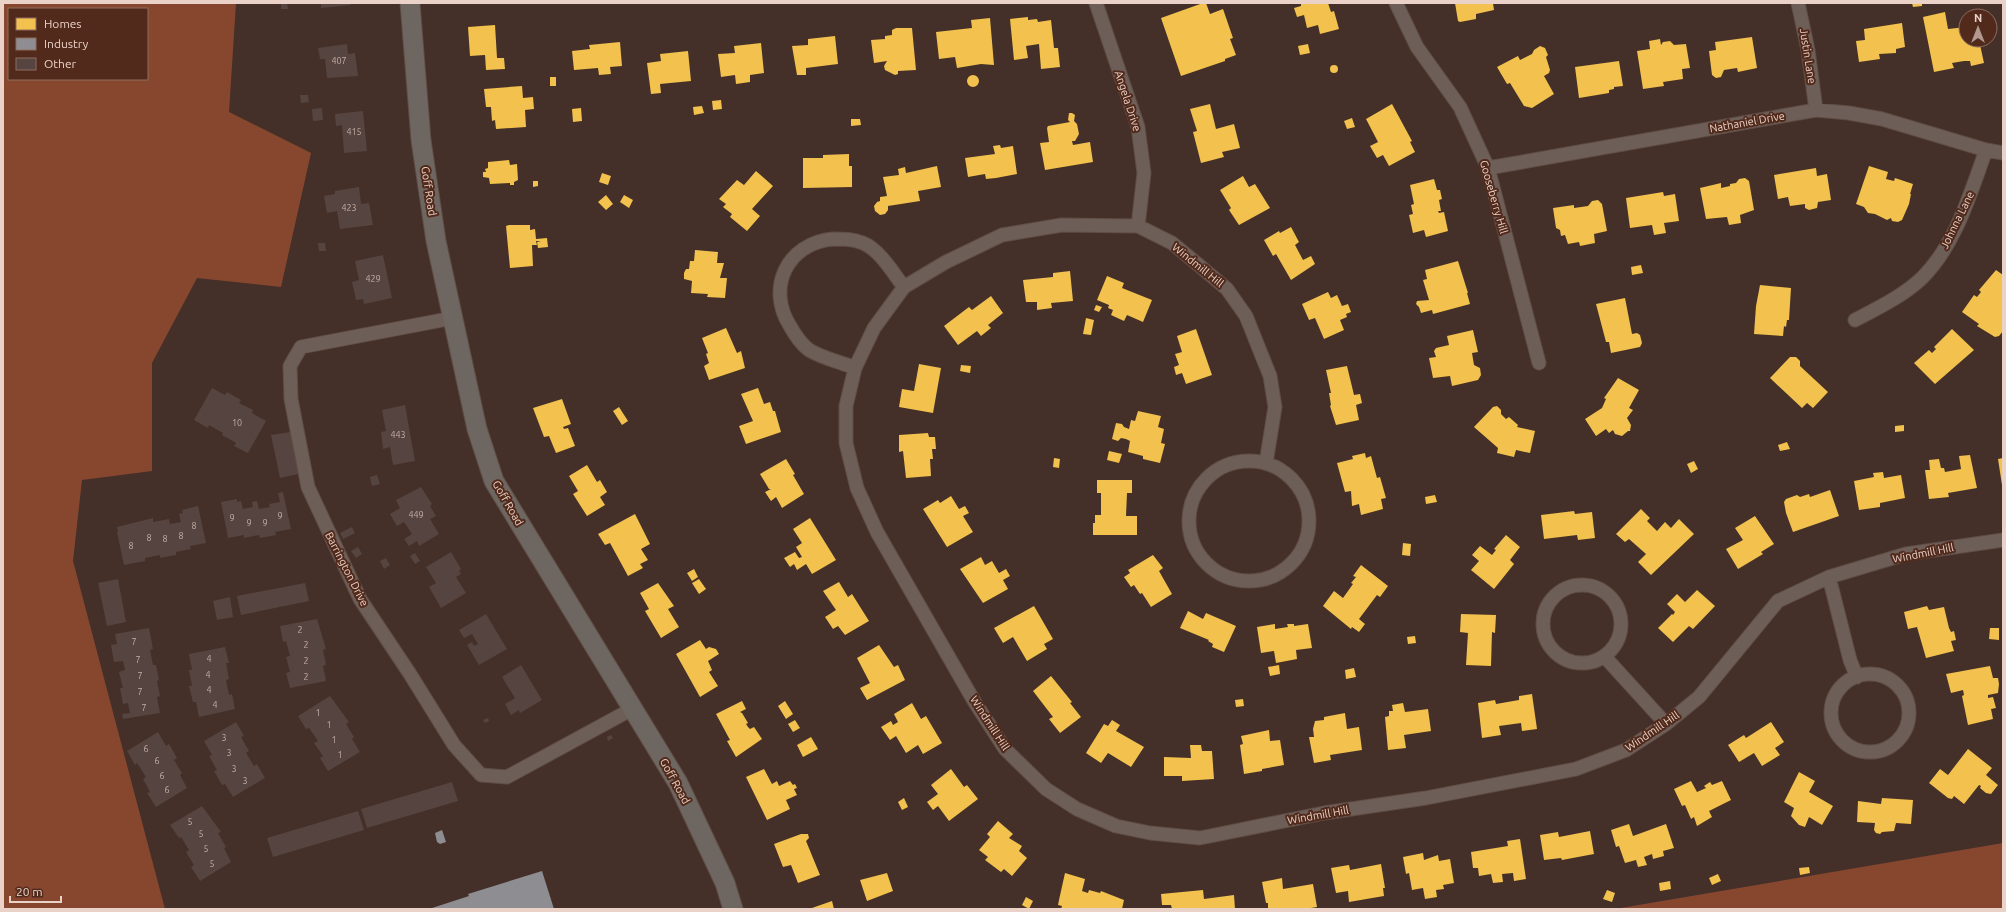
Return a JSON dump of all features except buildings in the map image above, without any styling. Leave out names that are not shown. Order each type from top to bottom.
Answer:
[{"type":"street","name":"Goff Road","points":[[410,3],[421,140],[436,241],[477,429],[494,481],[678,783],[725,884],[733,909]]},
{"type":"street","name":"Angela Drive","points":[[1096,3],[1138,126],[1144,173],[1138,226]]},
{"type":"street","name":"Gooseberry Hill","points":[[1396,3],[1417,47],[1460,107],[1488,168],[1539,363]]},
{"type":"street","name":"Justin Lane","points":[[1798,3],[1808,50],[1816,110]]},
{"type":"street","name":"Nathaniel Drive","points":[[1488,168],[1816,110],[1849,113],[1882,119],[1986,150],[2003,153]]},
{"type":"street","name":"Johnna Lane","points":[[1855,320],[1894,300],[1922,277],[1947,245],[1966,205],[1986,150]]},
{"type":"street","name":"Windmill Hill","points":[[1266,463],[1275,407],[1270,376],[1246,316],[1227,289],[1201,267],[1172,244],[1138,226],[1062,225],[1002,236],[946,262],[904,287],[874,328],[855,368],[846,406],[846,443],[857,488],[877,532],[974,701],[1005,749],[1046,789],[1077,809],[1116,826],[1150,833],[1200,838],[1324,813],[1426,798],[1576,769],[1626,750],[1666,724],[1699,697],[1778,601],[1829,577],[1906,554],[2003,540]]},
{"type":"street","points":[[855,368],[809,350],[797,338],[785,319],[778,297],[782,277],[788,263],[806,247],[825,240],[848,238],[864,243],[878,254],[904,287]]},
{"type":"street","name":"Barrington Drive","points":[[453,318],[301,347],[290,366],[291,399],[308,487],[339,556],[360,599],[410,674],[454,745],[481,774],[507,777],[632,709]]},
{"type":"street","points":[[1239,462],[1266,463],[1289,476],[1305,498],[1310,524],[1303,550],[1285,570],[1260,581],[1233,579],[1209,567],[1194,545],[1189,518],[1196,492],[1214,472],[1239,462]]},
{"type":"street","points":[[1829,577],[1850,660],[1857,677]]},
{"type":"street","points":[[1582,585],[1594,587],[1605,592],[1614,601],[1620,618],[1619,637],[1613,648],[1604,656],[1592,662],[1578,663],[1565,659],[1554,652],[1546,640],[1542,627],[1544,614],[1549,602],[1559,592],[1570,587],[1582,585]]},
{"type":"street","points":[[1604,656],[1666,724]]},
{"type":"street","points":[[1869,674],[1881,676],[1892,681],[1901,689],[1907,700],[1909,718],[1903,735],[1884,749],[1872,752],[1860,750],[1849,745],[1840,737],[1834,726],[1832,714],[1836,697],[1846,683],[1857,677],[1869,674]]},
{"type":"shaded area","points":[[3,3],[236,3],[229,112],[311,153],[281,287],[197,278],[152,363],[152,471],[82,480],[73,561],[165,909],[3,909]]},
{"type":"shaded area","points":[[2003,843],[2003,909],[1615,909]]}]
